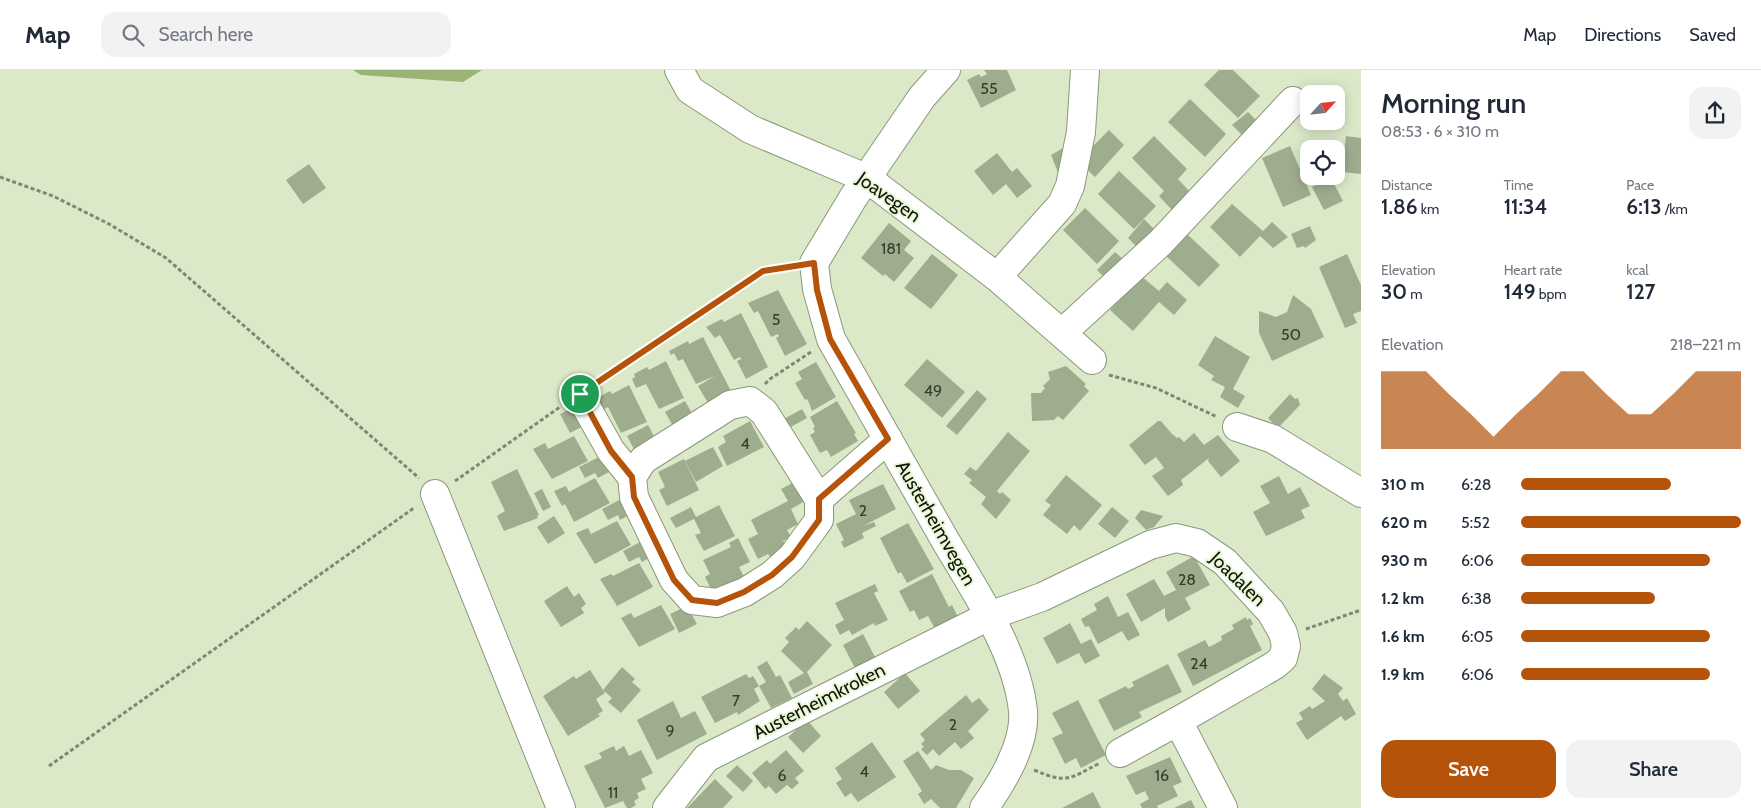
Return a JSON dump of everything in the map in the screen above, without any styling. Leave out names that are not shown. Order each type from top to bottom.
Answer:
[{"type":"street","name":"Joavegen","points":[[678,70],[690,90],[750,129],[868,179],[997,277],[1092,360]]},
{"type":"street","points":[[814,263],[853,198],[868,179],[922,97],[946,70]]},
{"type":"street","points":[[997,277],[1062,204],[1070,186],[1081,132],[1085,70]]},
{"type":"street","points":[[1062,333],[1160,243],[1293,101]]},
{"type":"street","name":"Austerheimvegen","points":[[814,263],[817,290],[830,339],[989,616],[1018,679],[1024,714],[1018,746],[1004,778],[986,807]]},
{"type":"street","points":[[580,394],[611,451],[632,477],[634,497],[674,580],[692,600],[717,603],[744,592],[772,575],[792,557],[819,520],[819,499],[764,412],[750,402],[730,405],[643,460],[632,477]]},
{"type":"street","points":[[1237,427],[1273,438],[1361,493]]},
{"type":"street","points":[[819,499],[888,439]]},
{"type":"street","points":[[435,494],[561,808]]},
{"type":"street","name":"Joadalen","points":[[989,616],[1042,597],[1150,545],[1176,538],[1187,539],[1197,543],[1224,562],[1249,586],[1271,612],[1283,633],[1286,646],[1283,658],[1275,666],[1120,752]]},
{"type":"street","name":"Austerheimkroken","points":[[667,808],[706,758],[989,616]]},
{"type":"street","points":[[1178,721],[1223,808]]},
{"type":"path","points":[[0,177],[53,196],[125,232],[166,258],[416,474],[435,494]]},
{"type":"path","points":[[49,766],[435,494],[763,271],[814,263]]},
{"type":"path","points":[[750,402],[770,379],[830,339]]},
{"type":"path","points":[[1092,360],[1107,374],[1156,388],[1237,427]]},
{"type":"path","points":[[1283,633],[1314,627],[1361,610]]},
{"type":"path","points":[[1028,768],[1054,779],[1066,779],[1120,752]]},
{"type":"green space","points":[[353,70],[482,70],[463,82],[361,75]]},
{"type":"building","points":[[984,70],[1007,70],[1016,90],[981,108],[967,80],[979,74],[981,77],[987,74]]},
{"type":"building","points":[[1219,70],[1233,70],[1260,96],[1238,118],[1204,85]]},
{"type":"building","points":[[1190,99],[1226,134],[1205,157],[1168,122]]},
{"type":"building","points":[[1248,112],[1257,121],[1243,136],[1232,125]]},
{"type":"building","points":[[1109,130],[1124,145],[1095,177],[1078,161]]},
{"type":"building","points":[[1154,136],[1187,169],[1178,179],[1190,192],[1172,210],[1159,196],[1164,191],[1132,158]]},
{"type":"building","points":[[1346,136],[1361,138],[1361,174],[1345,172]]},
{"type":"building","points":[[1290,146],[1300,169],[1300,185],[1307,185],[1311,195],[1283,207],[1262,158]]},
{"type":"building","points":[[1063,148],[1069,155],[1059,175],[1051,155]]},
{"type":"building","points":[[997,153],[1012,172],[1017,168],[1032,186],[1017,198],[1006,184],[993,195],[974,171]]},
{"type":"building","points":[[309,164],[326,188],[303,204],[286,180]]},
{"type":"building","points":[[1119,171],[1156,206],[1134,229],[1098,194]]},
{"type":"building","points":[[1316,185],[1335,185],[1343,201],[1324,210],[1312,187]]},
{"type":"building","points":[[1232,204],[1263,231],[1272,222],[1288,237],[1273,248],[1260,236],[1240,257],[1210,227]]},
{"type":"building","points":[[1085,208],[1119,241],[1097,264],[1063,230]]},
{"type":"building","points":[[1144,219],[1154,229],[1137,247],[1128,238]]},
{"type":"building","points":[[889,223],[911,241],[904,250],[914,258],[894,282],[885,274],[883,276],[861,258]]},
{"type":"building","points":[[1310,226],[1316,240],[1305,248],[1304,246],[1297,248],[1291,234]]},
{"type":"building","points":[[1186,233],[1220,265],[1199,287],[1165,255]]},
{"type":"building","points":[[1115,252],[1123,259],[1105,278],[1097,270]]},
{"type":"building","points":[[932,254],[958,275],[931,309],[904,288]]},
{"type":"building","points":[[1347,254],[1361,285],[1361,311],[1353,314],[1357,323],[1345,328],[1319,267]]},
{"type":"building","points":[[1141,276],[1159,291],[1167,282],[1187,300],[1174,315],[1159,302],[1133,331],[1110,310]]},
{"type":"building","points":[[778,290],[807,344],[785,356],[776,338],[779,336],[778,334],[771,337],[758,311],[754,313],[748,303]]},
{"type":"building","points":[[1293,295],[1311,309],[1324,337],[1272,361],[1259,333],[1259,311],[1276,317],[1287,312]]},
{"type":"building","points":[[741,313],[768,367],[746,379],[737,361],[741,359],[740,357],[734,360],[720,335],[715,338],[706,327],[722,319],[724,322]]},
{"type":"building","points":[[1215,336],[1250,357],[1233,389],[1245,396],[1238,408],[1220,397],[1225,387],[1211,380],[1214,376],[1198,365]]},
{"type":"building","points":[[703,337],[731,391],[708,403],[698,386],[715,376],[696,384],[683,359],[678,361],[674,353],[671,355],[669,351],[688,341],[689,344]]},
{"type":"building","points":[[927,359],[965,392],[942,418],[904,385]]},
{"type":"building","points":[[666,361],[684,398],[659,409],[646,384],[636,388],[632,379],[635,377],[634,374],[647,367],[649,370]]},
{"type":"building","points":[[816,362],[836,397],[812,411],[807,399],[805,400],[795,383],[802,379],[798,372]]},
{"type":"building","points":[[1066,366],[1086,384],[1084,386],[1089,391],[1063,420],[1058,416],[1054,420],[1032,421],[1031,393],[1041,393],[1045,388],[1043,386],[1050,379],[1048,372]]},
{"type":"building","points":[[629,385],[647,422],[621,433],[608,407],[603,410],[597,398],[610,391],[612,394]]},
{"type":"building","points":[[977,390],[987,399],[957,435],[946,426]]},
{"type":"building","points":[[1290,394],[1295,399],[1298,398],[1300,405],[1278,428],[1268,418]]},
{"type":"building","points":[[685,401],[693,415],[673,426],[665,412]]},
{"type":"building","points":[[837,401],[856,433],[854,434],[858,441],[831,457],[827,450],[820,453],[810,435],[815,432],[813,428],[815,427],[810,417]]},
{"type":"building","points":[[579,405],[589,423],[570,433],[560,414]]},
{"type":"building","points":[[802,409],[807,418],[787,429],[782,420]]},
{"type":"building","points":[[750,421],[764,447],[727,466],[718,447],[726,442],[723,436]]},
{"type":"building","points":[[1158,421],[1161,421],[1172,434],[1184,442],[1194,433],[1204,445],[1218,435],[1240,461],[1221,477],[1208,461],[1209,458],[1181,480],[1183,485],[1168,496],[1152,476],[1164,468],[1156,457],[1145,465],[1129,445]]},
{"type":"building","points":[[648,425],[656,440],[635,451],[627,436]]},
{"type":"building","points":[[1008,432],[1030,451],[997,491],[1000,494],[1002,492],[1011,500],[996,519],[981,504],[986,497],[969,483],[972,480],[964,474],[970,467],[976,471]]},
{"type":"building","points":[[574,436],[588,461],[552,479],[533,449],[545,443],[548,449]]},
{"type":"building","points":[[713,447],[723,466],[696,482],[685,461]]},
{"type":"building","points":[[603,455],[611,471],[598,478],[595,473],[585,478],[579,467]]},
{"type":"building","points":[[684,459],[699,490],[667,506],[659,490],[665,487],[658,472]]},
{"type":"building","points":[[517,469],[539,515],[537,516],[538,518],[504,531],[497,516],[505,511],[491,482]]},
{"type":"building","points":[[1066,475],[1102,505],[1080,531],[1074,525],[1067,534],[1043,515],[1051,505],[1045,501]]},
{"type":"building","points":[[1279,476],[1288,494],[1300,487],[1310,506],[1301,510],[1305,518],[1266,536],[1253,512],[1270,503],[1260,486]]},
{"type":"building","points":[[595,478],[610,503],[574,522],[565,504],[562,506],[554,491],[566,486],[569,492]]},
{"type":"building","points":[[794,482],[805,501],[791,509],[798,524],[787,530],[791,537],[783,541],[787,548],[770,557],[768,554],[758,559],[748,539],[758,534],[751,520],[788,501],[781,489]]},
{"type":"building","points":[[883,484],[896,509],[863,526],[874,522],[876,526],[862,533],[864,538],[844,548],[841,542],[844,540],[836,524],[856,514],[849,500]]},
{"type":"building","points":[[542,489],[551,507],[543,511],[534,493]]},
{"type":"building","points":[[625,497],[633,513],[620,520],[618,515],[608,520],[602,509]]},
{"type":"building","points":[[719,505],[735,536],[704,551],[695,535],[701,533],[694,519],[676,528],[670,518],[691,507],[696,517]]},
{"type":"building","points":[[1112,507],[1129,521],[1115,538],[1098,524]]},
{"type":"building","points":[[1141,510],[1163,516],[1154,527],[1146,530],[1135,518]]},
{"type":"building","points":[[554,516],[565,533],[548,544],[537,527]]},
{"type":"building","points":[[617,521],[631,545],[595,564],[576,533],[588,528],[591,534]]},
{"type":"building","points":[[908,523],[934,569],[907,583],[901,572],[898,574],[880,538]]},
{"type":"building","points":[[738,538],[750,562],[739,567],[744,577],[713,593],[705,577],[710,574],[703,560],[731,547],[729,543]]},
{"type":"building","points":[[646,539],[654,555],[642,562],[639,557],[629,562],[623,551]]},
{"type":"building","points":[[1194,556],[1210,585],[1185,598],[1191,609],[1168,622],[1165,616],[1165,608],[1141,622],[1126,594],[1154,579],[1164,596],[1176,590],[1166,572]]},
{"type":"building","points":[[639,563],[653,587],[617,606],[600,579],[611,574],[613,576]]},
{"type":"building","points":[[932,574],[949,607],[952,605],[958,617],[935,629],[928,616],[919,620],[914,610],[910,612],[899,591]]},
{"type":"building","points":[[875,584],[878,591],[874,593],[888,620],[875,626],[874,623],[852,635],[849,630],[840,635],[835,625],[844,620],[835,603]]},
{"type":"building","points":[[567,586],[574,597],[579,593],[586,604],[581,608],[584,613],[561,627],[544,601]]},
{"type":"building","points":[[1108,596],[1118,617],[1128,612],[1140,635],[1128,641],[1122,631],[1098,644],[1089,626],[1085,627],[1081,619],[1097,610],[1094,604]]},
{"type":"building","points":[[661,605],[675,629],[639,647],[621,618],[631,613],[634,618]]},
{"type":"building","points":[[687,606],[697,624],[679,633],[670,614]]},
{"type":"building","points":[[1246,617],[1247,620],[1250,618],[1253,624],[1250,626],[1262,650],[1193,686],[1177,654],[1205,640],[1209,647],[1215,644],[1222,640],[1221,636],[1234,629],[1232,625]]},
{"type":"building","points":[[807,621],[832,645],[807,672],[813,684],[794,694],[788,682],[804,673],[781,651],[789,642],[785,638],[796,627],[799,630]]},
{"type":"building","points":[[1070,623],[1081,644],[1091,639],[1100,656],[1085,664],[1079,653],[1057,664],[1043,638]]},
{"type":"building","points":[[863,634],[876,659],[856,670],[843,645]]},
{"type":"building","points":[[767,661],[776,677],[780,675],[792,698],[771,708],[759,686],[766,682],[757,667]]},
{"type":"building","points":[[1168,664],[1182,692],[1139,712],[1142,717],[1114,731],[1098,700],[1126,686],[1128,689],[1134,686],[1132,682]]},
{"type":"building","points":[[622,667],[635,679],[632,682],[641,690],[621,713],[608,702],[612,698],[603,690]]},
{"type":"building","points":[[590,670],[605,693],[596,699],[603,711],[598,714],[600,716],[568,736],[543,696],[574,676],[576,679]]},
{"type":"building","points":[[905,673],[920,691],[898,709],[884,692]]},
{"type":"building","points":[[746,674],[749,678],[753,676],[759,686],[754,689],[760,701],[738,715],[737,712],[715,723],[701,697]]},
{"type":"building","points":[[1324,674],[1343,688],[1338,694],[1343,701],[1347,698],[1356,714],[1345,721],[1341,716],[1307,740],[1296,723],[1303,719],[1299,713],[1310,706],[1312,709],[1325,701],[1312,689]]},
{"type":"building","points":[[966,695],[972,703],[979,698],[989,710],[968,731],[974,738],[961,749],[955,742],[939,756],[933,749],[927,755],[921,749],[924,747],[921,744],[925,740],[920,734]]},
{"type":"building","points":[[1078,700],[1106,755],[1081,768],[1076,758],[1065,764],[1052,738],[1063,733],[1052,713]]},
{"type":"building","points":[[673,701],[681,718],[695,711],[707,734],[657,760],[637,720]]},
{"type":"building","points":[[807,720],[821,736],[803,753],[788,737]]},
{"type":"building","points":[[872,742],[896,777],[858,802],[851,793],[845,797],[836,783],[842,779],[835,768]]},
{"type":"building","points":[[614,746],[616,751],[624,746],[629,756],[641,750],[653,773],[641,779],[646,789],[637,793],[639,798],[634,801],[636,805],[631,808],[627,808],[623,801],[605,808],[584,766],[602,758],[599,753]]},
{"type":"building","points":[[786,750],[804,771],[795,778],[799,783],[792,789],[787,785],[776,794],[769,786],[765,789],[752,773],[767,760],[770,764]]},
{"type":"building","points":[[918,751],[931,770],[936,765],[949,770],[961,770],[974,778],[956,808],[940,808],[931,799],[924,804],[918,794],[922,791],[903,761]]},
{"type":"building","points":[[1170,757],[1182,782],[1173,786],[1178,796],[1157,806],[1158,808],[1142,808],[1140,804],[1149,799],[1145,791],[1136,795],[1126,776]]},
{"type":"building","points":[[737,765],[753,781],[743,792],[726,776]]},
{"type":"building","points":[[715,779],[733,797],[723,808],[687,808]]},
{"type":"building","points":[[1093,792],[1101,808],[1062,808]]},
{"type":"building","points":[[1191,800],[1195,808],[1174,808]]},
{"type":"route","points":[[814,263],[817,290],[830,339],[888,439],[819,499],[819,520],[792,557],[772,575],[744,592],[717,603],[692,600],[674,580],[634,497],[632,477],[611,451],[580,394],[763,271],[814,263]]}]
